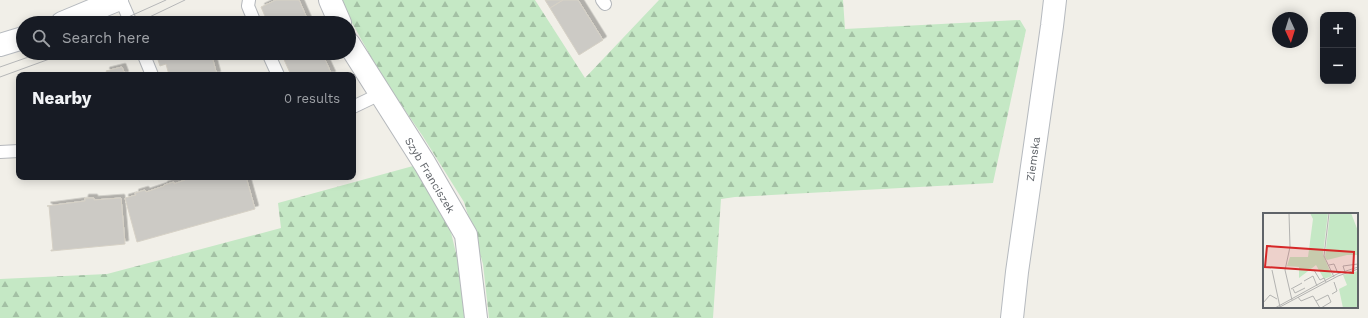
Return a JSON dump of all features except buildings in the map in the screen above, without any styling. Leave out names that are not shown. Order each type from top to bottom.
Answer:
[{"type":"street","points":[[79,16],[118,0]]},
{"type":"street","points":[[330,0],[337,16]]},
{"type":"street","name":"Ziemska","points":[[1012,318],[1017,272],[1055,0]]},
{"type":"street","points":[[0,45],[16,40]]},
{"type":"street","name":"Szyb Franciszek","points":[[356,55],[425,164],[466,235],[476,318]]},
{"type":"lane","points":[[122,0],[128,16]]},
{"type":"lane","points":[[249,0],[248,6],[252,16]]},
{"type":"lane","points":[[146,60],[151,72]]},
{"type":"lane","points":[[271,60],[277,72]]},
{"type":"lane","points":[[356,106],[380,94]]},
{"type":"lane","points":[[0,152],[16,151]]},
{"type":"green space","points":[[342,0],[535,0],[585,78],[659,0],[843,0],[845,29],[1020,20],[1026,30],[993,183],[721,199],[713,318],[489,318],[483,264],[464,202],[422,135],[382,77],[356,30],[356,16],[348,16]]},
{"type":"green space","points":[[413,166],[447,216],[463,282],[465,318],[0,318],[0,279],[107,274],[281,228],[278,203]]},
{"type":"tram line","points":[[131,16],[166,0]]},
{"type":"tram line","points":[[152,16],[185,0]]},
{"type":"tram line","points":[[0,67],[20,60]]},
{"type":"tram line","points":[[0,77],[47,60]]}]
